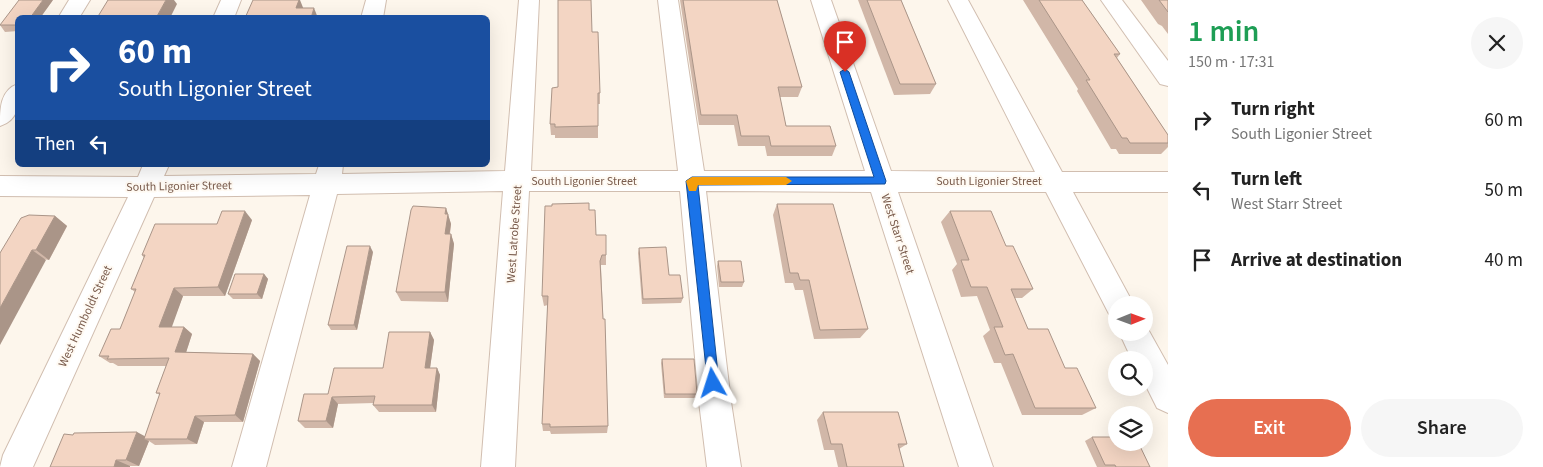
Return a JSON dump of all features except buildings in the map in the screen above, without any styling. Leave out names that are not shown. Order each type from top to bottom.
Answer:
[{"type":"street","points":[[70,15],[80,0]]},
{"type":"street","points":[[224,15],[231,0]]},
{"type":"street","points":[[373,15],[376,0]]},
{"type":"street","name":"West Latrobe Street","points":[[498,467],[529,0]]},
{"type":"street","points":[[668,0],[692,181],[714,392],[724,467]]},
{"type":"street","name":"West Starr Street","points":[[820,0],[976,467]]},
{"type":"street","points":[[958,0],[1114,296]]},
{"type":"street","points":[[1111,0],[1168,78]]},
{"type":"street","points":[[0,118],[15,96]]},
{"type":"street","points":[[249,467],[329,174]]},
{"type":"street","name":"South Ligonier Street","points":[[0,186],[151,176],[329,174],[518,181],[1168,182]]},
{"type":"street","name":"West Humboldt Street","points":[[15,467],[151,176]]},
{"type":"street","points":[[1139,341],[1168,397]]},
{"type":"slow traffic","points":[[693,188],[692,181],[786,181]]},
{"type":"route","points":[[713,383],[692,181],[881,181],[845,72]]}]
